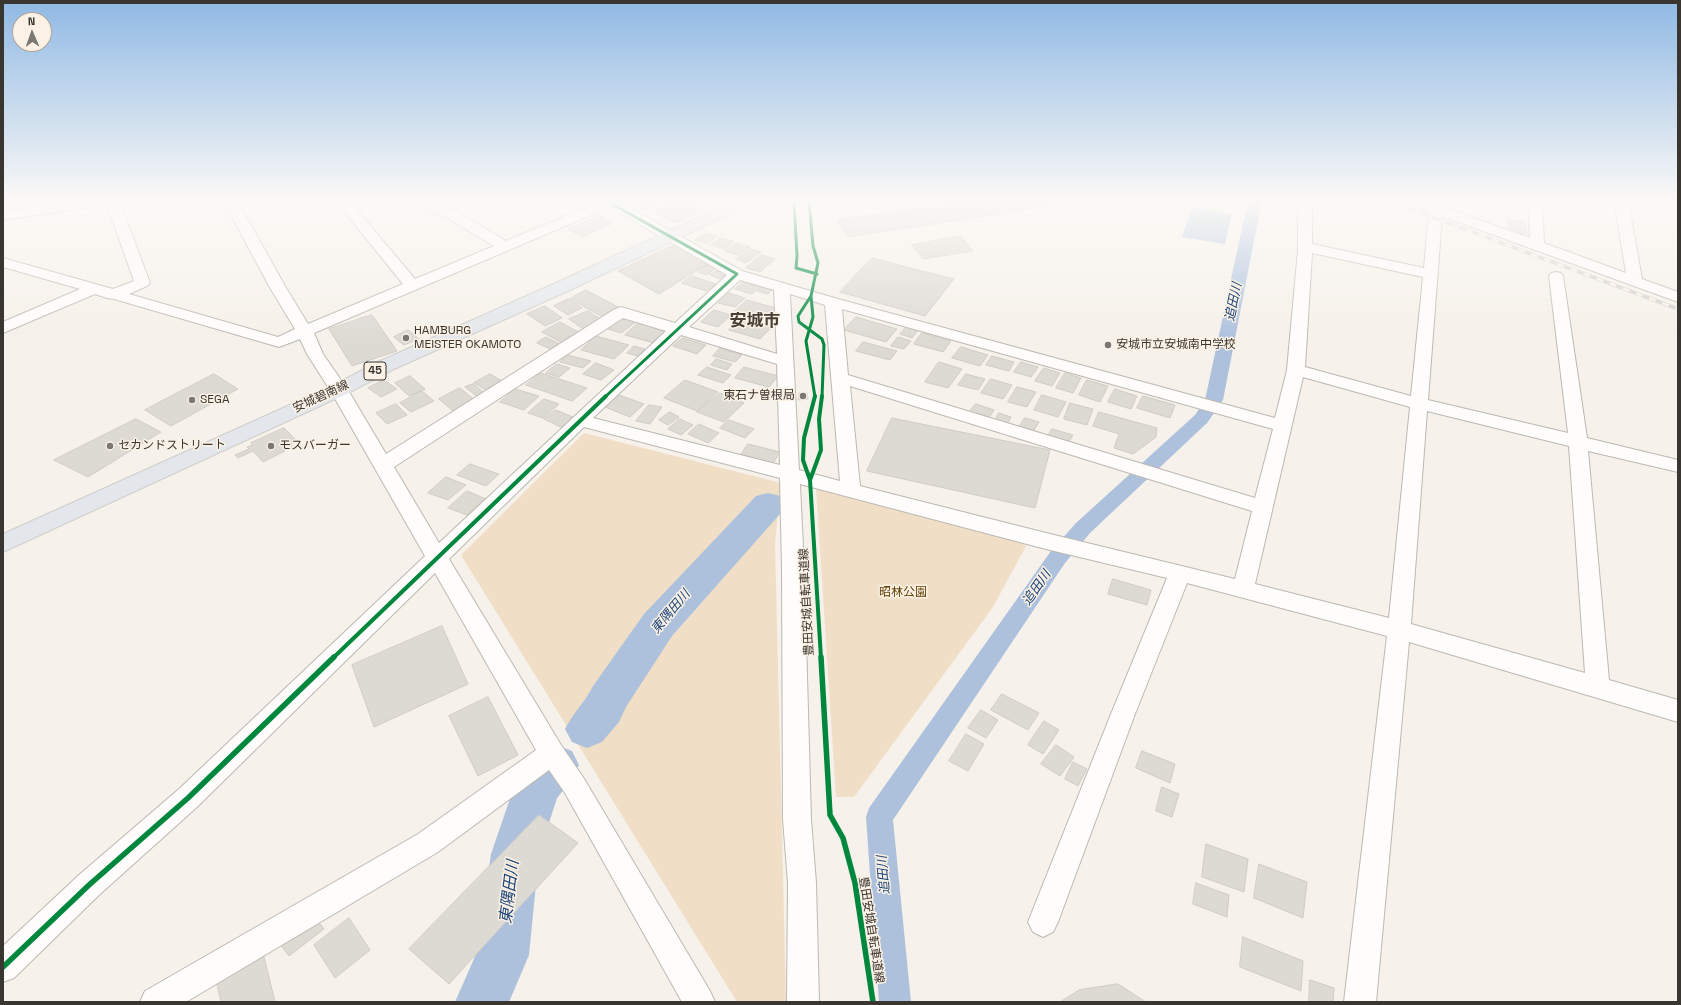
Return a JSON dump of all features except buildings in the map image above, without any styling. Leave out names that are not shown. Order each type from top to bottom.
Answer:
[{"type":"main road","name":"安城碧南線","points":[[3,544],[339,390],[385,366],[647,247]]},
{"type":"street","points":[[112,295],[142,283],[129,247]]},
{"type":"street","points":[[256,247],[305,332],[315,354],[339,390],[552,753],[574,785],[699,1002]]},
{"type":"street","points":[[381,247],[412,285]]},
{"type":"street","points":[[3,262],[112,295],[279,342],[502,247]]},
{"type":"street","points":[[689,247],[737,274],[1282,426]]},
{"type":"street","points":[[1243,590],[1296,370],[1305,247],[1431,274]]},
{"type":"street","points":[[1360,1002],[1399,630],[1433,247]]},
{"type":"street","points":[[1542,247],[1678,297]]},
{"type":"street","points":[[1629,247],[1635,281]]},
{"type":"street","points":[[3,967],[89,885],[188,798],[580,420],[676,329],[737,274]]},
{"type":"street","points":[[1556,276],[1578,441],[1598,687]]},
{"type":"street","points":[[782,286],[793,568],[797,819],[802,883],[803,1002]]},
{"type":"street","points":[[3,328],[93,289]]},
{"type":"street","points":[[833,302],[851,490]]},
{"type":"street","points":[[383,465],[621,312],[784,361]]},
{"type":"street","points":[[1296,370],[1420,404],[1678,466]]},
{"type":"street","points":[[840,378],[1262,507]]},
{"type":"street","points":[[580,420],[1053,543],[1180,573],[1399,630],[1678,711]]},
{"type":"street","points":[[1043,922],[1123,714],[1180,573]]},
{"type":"street","points":[[156,1002],[428,843],[552,753]]},
{"type":"green space","points":[[584,433],[781,483],[775,543],[786,1002],[737,1002],[461,555]]},
{"type":"green space","name":"昭林公園","points":[[816,487],[1014,538],[1026,546],[993,607],[854,797],[836,797]]},
{"type":"waterway","name":"追田川","points":[[895,1002],[879,817],[1058,557],[1083,528],[1201,419],[1214,400],[1245,247]]},
{"type":"waterway","name":"東隅田川","points":[[587,729],[604,709],[608,699],[658,625],[768,505]]},
{"type":"waterway","name":"東隅田川","points":[[482,1002],[503,955],[515,854],[537,787],[556,765]]},
{"type":"railway","points":[[1512,247],[1678,309]]},
{"type":"cycle path","points":[[3,967],[89,885],[188,798],[580,420],[737,274],[690,247]]},
{"type":"cycle path","points":[[797,247],[796,268],[817,274]]},
{"type":"cycle path","name":"豊田安城自転車道線","points":[[813,247],[818,263],[811,296],[813,317],[806,341],[815,399],[804,438],[803,460],[810,480],[830,815],[843,838],[855,883],[873,1002]]},
{"type":"cycle path","points":[[810,480],[821,450],[819,419],[822,402],[824,345],[822,339],[799,322],[798,316],[811,296]]},
{"type":"place","name":"HAMBURG MEISTER OKAMOTO","points":[[406,338]]},
{"type":"place","name":"安城市立安城南中学校","points":[[1108,345]]},
{"type":"place","name":"東石ナ曽根局","points":[[803,396]]},
{"type":"place","name":"SEGA","points":[[192,400]]},
{"type":"place","name":"セカンドストリート","points":[[110,446]]},
{"type":"place","name":"モスバーガー","points":[[271,446]]},
{"type":"district","name":"安城市","points":[[755,321]]}]
